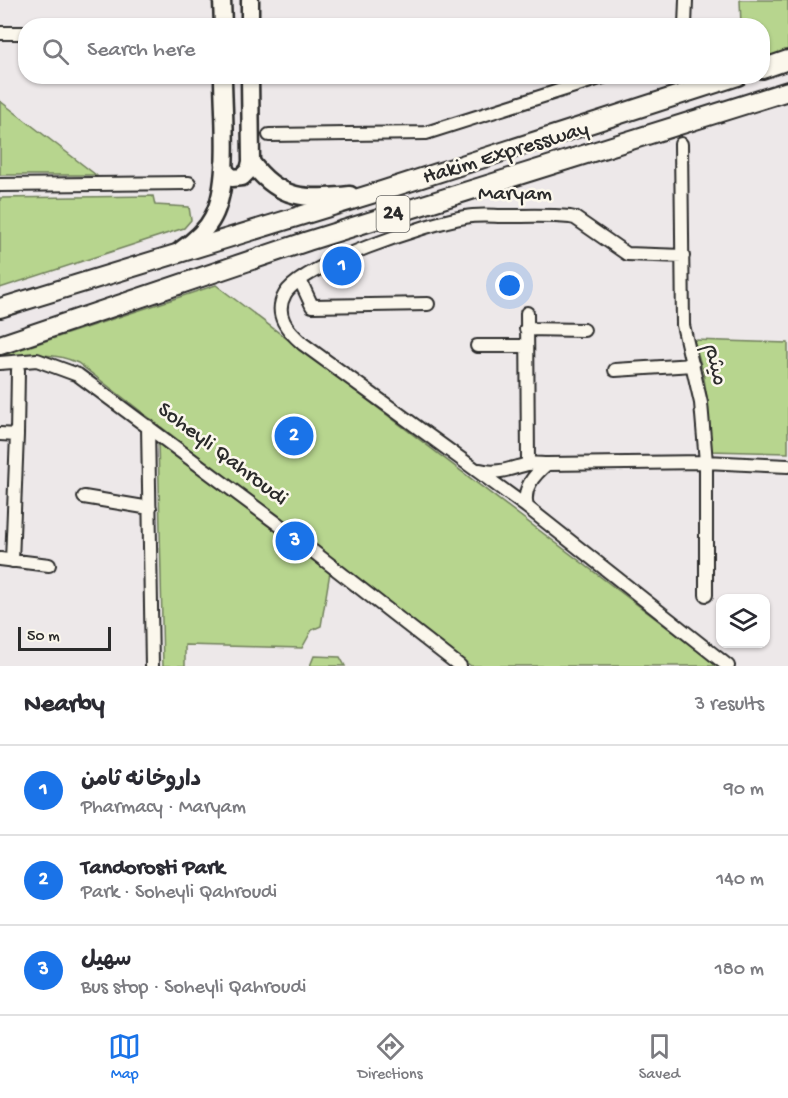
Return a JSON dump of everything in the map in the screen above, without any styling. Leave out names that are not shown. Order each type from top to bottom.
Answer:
[{"type":"highway","points":[[770,66],[788,60]]},
{"type":"highway","name":"Hakim Expressway","points":[[0,308],[378,192],[713,84]]},
{"type":"highway","name":"Hakim Expressway","points":[[0,345],[308,241],[788,91]]},
{"type":"main road","points":[[222,0],[223,18]]},
{"type":"main road","points":[[250,0],[250,18]]},
{"type":"main road","points":[[178,252],[199,237],[214,216],[221,191],[224,163],[223,84]]},
{"type":"main road","points":[[224,163],[228,175],[237,179],[246,174],[251,162],[250,84]]},
{"type":"main road","points":[[251,162],[272,185],[283,192],[309,198],[378,192]]},
{"type":"street","points":[[685,18],[686,0]]},
{"type":"street","points":[[0,33],[18,33]]},
{"type":"street","points":[[269,135],[426,133],[581,84]]},
{"type":"street","name":"میثم","points":[[681,144],[683,325],[701,403],[706,462],[706,595]]},
{"type":"street","points":[[0,186],[189,183]]},
{"type":"street","name":"Maryam","points":[[476,469],[303,345],[288,331],[282,322],[282,301],[291,286],[337,258],[438,223],[467,216],[570,217],[575,218],[627,254],[683,256]]},
{"type":"street","points":[[300,280],[312,306],[428,304]]},
{"type":"street","points":[[527,313],[528,464]]},
{"type":"street","points":[[526,329],[584,330]]},
{"type":"street","points":[[477,346],[526,346]]},
{"type":"street","name":"Soheyli Qahroudi","points":[[0,363],[37,360],[78,375],[278,524],[460,666]]},
{"type":"street","points":[[615,370],[693,365]]},
{"type":"street","points":[[18,370],[17,435],[6,560],[49,565]]},
{"type":"street","points":[[148,426],[152,666]]},
{"type":"street","points":[[0,434],[17,435]]},
{"type":"street","points":[[476,469],[487,472],[503,471],[528,464],[706,462],[788,466]]},
{"type":"street","points":[[527,507],[525,493],[532,479],[547,464]]},
{"type":"street","points":[[476,469],[728,666]]},
{"type":"street","points":[[84,497],[150,508]]},
{"type":"green space","points":[[740,0],[788,0],[788,51],[770,57],[770,18],[741,18]]},
{"type":"green space","points":[[0,101],[96,175],[0,175]]},
{"type":"green space","points":[[153,196],[155,205],[189,207],[191,220],[184,228],[0,288],[0,198]]},
{"type":"green space","points":[[216,285],[718,666],[471,666],[78,363],[50,355],[0,358],[0,356]]},
{"type":"green space","points":[[694,340],[788,343],[788,453],[709,451],[708,404],[703,372]]},
{"type":"green space","points":[[158,440],[330,572],[321,626],[312,630],[302,648],[185,645],[185,666],[163,666]]},
{"type":"green space","points":[[314,656],[340,657],[345,666],[310,666]]},
{"type":"place","name":"داروخانه ثامن","points":[[342,266]]},
{"type":"place","name":"Tandorosti Park","points":[[294,436]]},
{"type":"place","name":"سهیل","points":[[295,541]]}]
